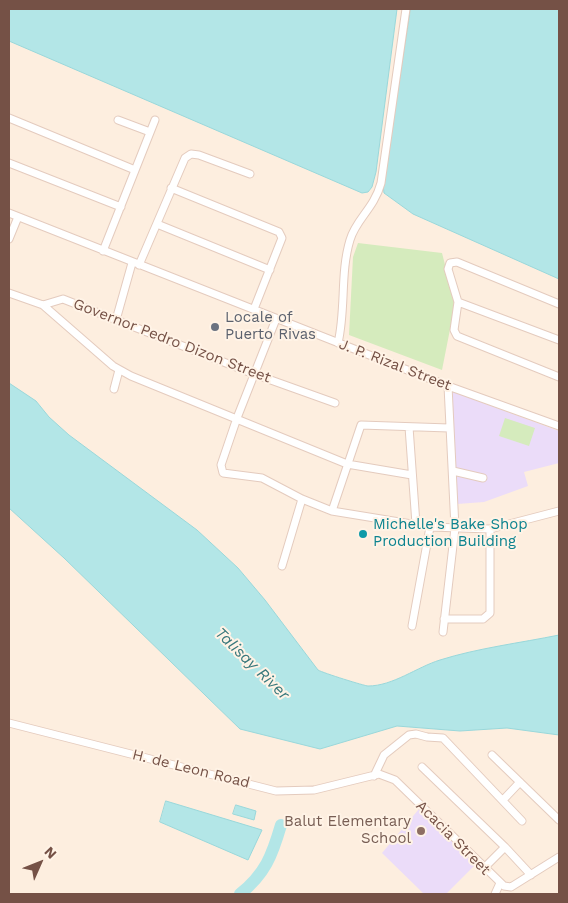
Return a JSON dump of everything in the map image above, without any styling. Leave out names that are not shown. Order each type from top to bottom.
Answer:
[{"type":"street","points":[[338,343],[342,326],[346,266],[350,241],[353,231],[376,199],[381,184],[406,9]]},
{"type":"street","points":[[9,118],[135,170]]},
{"type":"street","points":[[118,120],[150,132]]},
{"type":"street","points":[[104,251],[155,120]]},
{"type":"street","points":[[116,320],[136,264],[157,224],[171,188],[186,158],[192,154],[199,154],[250,174]]},
{"type":"street","points":[[9,163],[120,207]]},
{"type":"street","points":[[171,188],[279,232],[282,238],[254,309]]},
{"type":"street","name":"J. P. Rizal Street","points":[[9,213],[448,386],[559,426]]},
{"type":"street","points":[[9,240],[18,217]]},
{"type":"street","points":[[157,224],[270,270]]},
{"type":"street","points":[[559,304],[457,262],[450,264],[448,269],[458,302],[454,330],[456,336],[559,377]]},
{"type":"street","name":"Governor Pedro Dizon Street","points":[[9,293],[44,304],[63,299],[254,374],[335,403]]},
{"type":"street","points":[[458,302],[559,340]]},
{"type":"street","points":[[44,304],[119,370],[347,464],[412,475]]},
{"type":"street","points":[[276,319],[237,418],[222,465],[223,473],[262,478],[302,499],[332,511],[430,527],[490,528],[559,511]]},
{"type":"street","points":[[114,389],[119,370]]},
{"type":"street","points":[[443,632],[455,528],[448,386]]},
{"type":"street","points":[[332,511],[361,425],[449,428]]},
{"type":"street","points":[[409,427],[416,524]]},
{"type":"street","points":[[453,470],[483,478]]},
{"type":"street","points":[[282,566],[302,499]]},
{"type":"street","points":[[412,626],[430,527]]},
{"type":"street","points":[[444,619],[483,619],[490,613],[490,528]]},
{"type":"street","name":"H. de Leon Road","points":[[9,723],[276,790],[314,790],[374,776]]},
{"type":"street","points":[[374,776],[384,755],[409,736],[416,734],[427,738],[436,736],[444,738],[522,821]]},
{"type":"street","points":[[492,755],[559,820]]},
{"type":"street","points":[[422,767],[505,846],[531,875]]},
{"type":"street","name":"Acacia Street","points":[[374,776],[386,775],[396,780],[504,886],[511,887],[559,857]]},
{"type":"street","points":[[503,800],[520,782]]},
{"type":"street","points":[[484,868],[505,846]]},
{"type":"street","points":[[495,894],[500,883]]},
{"type":"shaded area","points":[[451,391],[559,431],[559,463],[524,472],[528,486],[484,502],[457,504]]},
{"type":"shaded area","name":"Balut Elementary School","points":[[419,809],[476,864],[446,894],[424,894],[382,853]]},
{"type":"green space","points":[[358,243],[442,253],[455,304],[442,370],[349,335],[353,257]]},
{"type":"green space","points":[[505,418],[535,428],[529,446],[499,436]]},
{"type":"water","points":[[9,9],[397,9],[376,172],[372,187],[368,192],[362,193],[9,41]]},
{"type":"water","points":[[411,9],[559,9],[559,279],[413,214],[384,193],[383,184]]},
{"type":"water","name":"Talisay River","points":[[9,383],[36,401],[49,417],[69,435],[197,530],[238,568],[318,670],[368,686],[377,685],[396,680],[431,663],[454,656],[559,635],[559,735],[507,728],[460,731],[397,726],[320,749],[240,729],[64,558],[9,508]]},
{"type":"water","points":[[166,801],[262,830],[248,860],[160,822]]},
{"type":"water","points":[[236,805],[256,811],[254,820],[233,814]]},
{"type":"waterway","points":[[240,894],[262,872],[271,855],[281,825]]},
{"type":"place","name":"Locale of Puerto Rivas","points":[[215,327]]},
{"type":"place","name":"Michelle's Bake Shop Production Building","points":[[363,534]]},
{"type":"place","name":"Balut Elementary School","points":[[421,831]]}]
